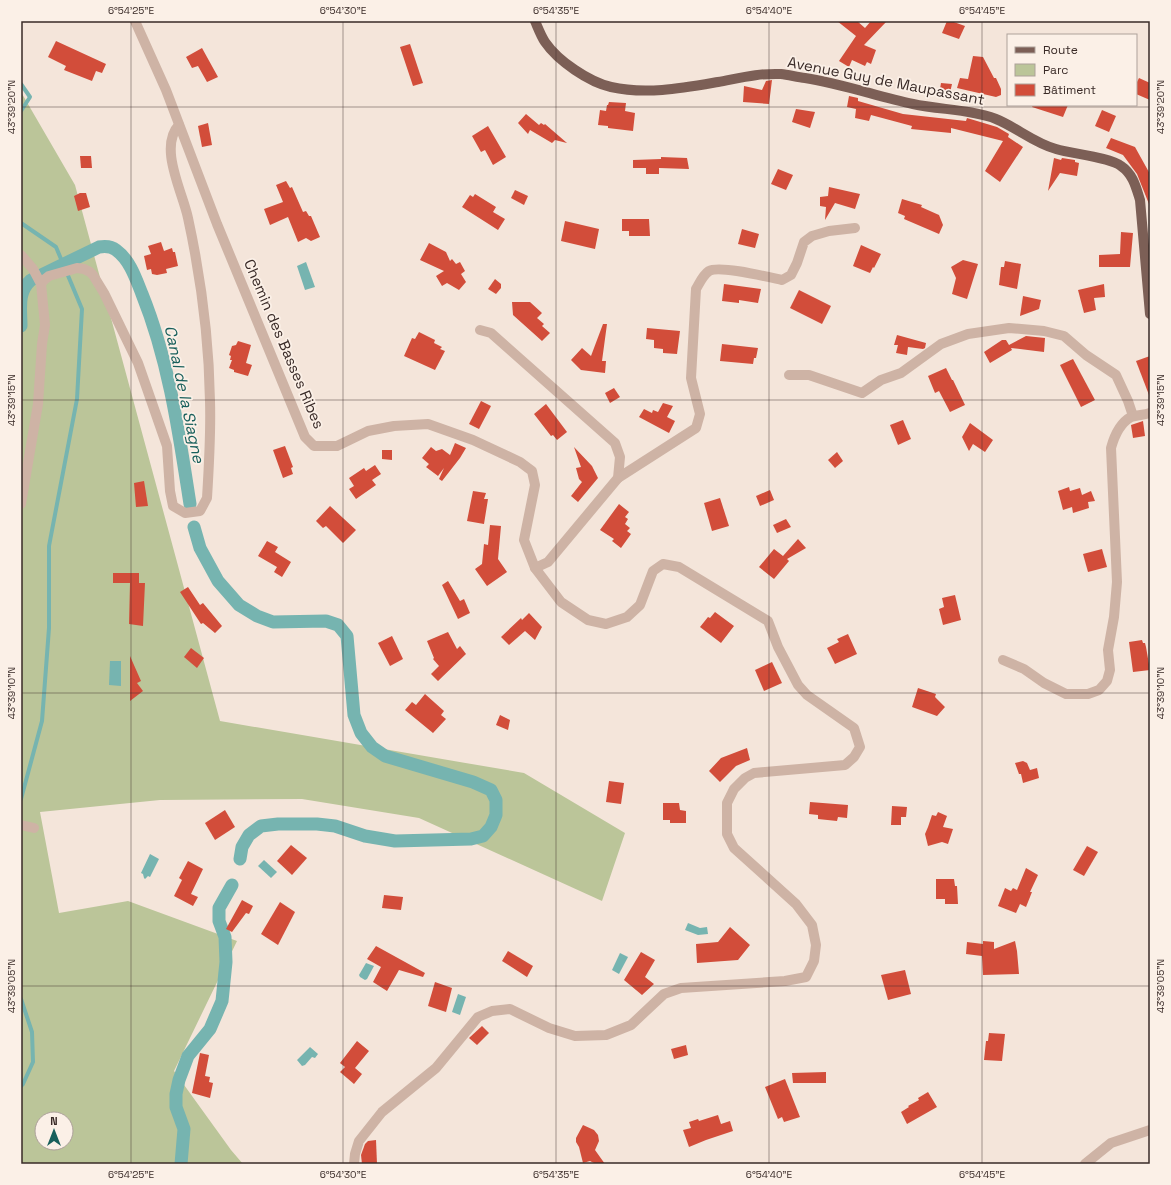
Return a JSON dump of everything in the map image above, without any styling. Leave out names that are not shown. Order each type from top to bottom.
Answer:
[{"type":"main road","name":"Avenue Guy de Maupassant","points":[[535,21],[545,42],[569,67],[597,82],[611,87],[641,90],[670,90],[720,82],[742,76],[782,74],[832,82],[913,104],[989,117],[1012,126],[1054,149],[1109,160],[1121,166],[1136,184],[1140,200],[1150,314]]},
{"type":"street","name":"Chemin des Basses Ribes","points":[[135,21],[166,90],[217,224],[305,437],[314,446],[337,446],[368,431],[394,426],[428,424],[473,440],[520,462],[532,470],[535,485],[524,540],[535,568],[561,602],[588,620],[606,624],[627,617],[640,605],[653,571],[663,564],[679,566],[768,621],[778,647],[798,685],[807,695],[854,728],[860,747],[854,757],[845,765],[754,773],[745,778],[734,789],[727,803],[727,834],[734,848],[796,904],[812,925],[816,945],[814,961],[806,977],[785,981],[681,988],[664,994],[631,1025],[606,1035],[575,1036],[548,1028],[510,1009],[492,1011],[478,1017],[436,1068],[382,1112],[370,1125],[359,1141],[354,1164]]},
{"type":"street","points":[[41,284],[49,276],[77,268],[84,269],[93,275],[104,293],[138,363],[167,446],[170,491],[173,506],[185,513],[200,511],[207,498],[210,449],[210,401],[207,334],[199,271],[188,216],[172,165],[172,137],[174,130],[179,125]]},
{"type":"street","points":[[535,568],[548,562],[618,478],[696,428],[700,414],[692,378],[692,371],[696,289],[703,277],[711,270],[721,269],[782,280],[791,276],[804,242],[812,236],[829,231],[855,228]]},
{"type":"street","points":[[21,255],[34,269],[41,284],[45,325],[42,344],[38,404],[21,504]]},
{"type":"street","points":[[789,375],[809,375],[862,393],[881,380],[901,373],[941,344],[968,334],[1009,328],[1044,331],[1064,336],[1086,355],[1116,375],[1133,416]]},
{"type":"street","points":[[480,330],[491,333],[615,443],[620,457],[618,478]]},
{"type":"street","points":[[1003,660],[1024,669],[1044,683],[1066,694],[1088,694],[1099,690],[1107,680],[1110,670],[1108,650],[1114,617],[1117,582],[1111,448],[1113,440],[1122,425],[1133,416],[1150,413]]},
{"type":"street","points":[[21,825],[34,828]]},
{"type":"street","points":[[1085,1164],[1111,1143],[1150,1130]]},
{"type":"green space","points":[[21,92],[75,185],[220,721],[524,773],[625,833],[602,901],[419,818],[302,799],[160,800],[40,812],[59,913],[128,901],[237,941],[174,1071],[231,1150],[243,1164],[21,1164]]},
{"type":"water","points":[[306,262],[315,287],[305,290],[297,266]]},
{"type":"water","points":[[110,661],[121,661],[121,686],[109,685]]},
{"type":"water","points":[[150,854],[159,859],[150,877],[148,876],[145,879],[141,873]]},
{"type":"water","points":[[264,860],[277,872],[271,878],[258,866]]},
{"type":"water","points":[[688,923],[700,928],[707,927],[708,934],[698,935],[685,930]]},
{"type":"water","points":[[620,953],[628,957],[619,974],[612,970]]},
{"type":"water","points":[[366,963],[374,966],[365,980],[359,975]]},
{"type":"water","points":[[458,994],[466,997],[460,1015],[452,1012]]},
{"type":"water","points":[[310,1047],[318,1054],[315,1058],[312,1057],[305,1065],[302,1066],[297,1060]]},
{"type":"building","points":[[837,21],[857,21],[865,28],[871,21],[887,21],[864,45],[876,50],[871,64],[867,62],[865,66],[852,60],[849,67],[839,61],[856,36]]},
{"type":"building","points":[[947,21],[965,26],[959,39],[942,33]]},
{"type":"building","points":[[56,41],[106,64],[102,73],[96,71],[92,81],[64,70],[66,66],[48,57]]},
{"type":"building","points":[[410,44],[423,83],[413,86],[400,47]]},
{"type":"building","points":[[202,48],[218,77],[207,82],[198,66],[192,68],[186,57]]},
{"type":"building","points":[[973,56],[983,57],[994,78],[996,78],[1001,89],[1001,95],[996,97],[957,88],[960,78],[968,79]]},
{"type":"building","points":[[1139,78],[1150,83],[1150,100],[1137,94],[1137,82]]},
{"type":"building","points":[[772,80],[769,104],[743,102],[744,86],[762,90],[766,81]]},
{"type":"building","points":[[941,83],[952,84],[949,97],[939,95]]},
{"type":"building","points":[[849,96],[858,98],[858,101],[903,114],[966,121],[967,118],[997,127],[1009,134],[1008,137],[1023,147],[1000,182],[985,171],[1003,141],[951,128],[951,133],[911,129],[912,126],[871,115],[869,121],[855,118],[856,109],[847,107]]},
{"type":"building","points":[[609,102],[626,103],[625,111],[635,113],[633,131],[608,128],[608,126],[598,125],[600,110],[606,111]]},
{"type":"building","points":[[1032,106],[1068,106],[1063,117]]},
{"type":"building","points":[[796,109],[815,112],[810,128],[792,122]]},
{"type":"building","points":[[1102,110],[1116,116],[1109,132],[1095,126]]},
{"type":"building","points":[[526,114],[539,125],[541,123],[544,125],[545,124],[567,143],[555,140],[552,143],[530,130],[528,134],[518,123]]},
{"type":"building","points":[[208,123],[212,145],[202,147],[198,126]]},
{"type":"building","points":[[488,126],[506,157],[493,165],[485,150],[481,152],[472,136]]},
{"type":"building","points":[[1111,138],[1135,147],[1150,174],[1150,204],[1137,174],[1123,155],[1106,148]]},
{"type":"building","points":[[80,156],[91,156],[92,168],[81,168]]},
{"type":"building","points":[[661,157],[687,158],[689,169],[659,168],[659,174],[646,174],[646,168],[633,168],[633,160],[661,159]]},
{"type":"building","points":[[1054,158],[1061,160],[1062,158],[1075,160],[1075,162],[1079,163],[1077,176],[1060,173],[1048,191]]},
{"type":"building","points":[[778,169],[793,175],[786,190],[771,184]]},
{"type":"building","points":[[286,181],[290,188],[292,187],[303,212],[306,211],[309,216],[311,216],[320,237],[311,241],[306,238],[298,242],[288,217],[270,225],[264,209],[283,202],[276,185]]},
{"type":"building","points":[[829,187],[860,194],[855,209],[835,203],[825,220],[826,207],[820,206],[820,197],[828,196]]},
{"type":"building","points":[[515,190],[528,196],[524,205],[511,198]]},
{"type":"building","points":[[80,193],[86,193],[90,207],[78,211],[74,196]]},
{"type":"building","points":[[475,194],[496,207],[493,212],[505,219],[498,230],[462,207],[470,195],[473,197]]},
{"type":"building","points":[[902,199],[922,205],[921,207],[939,215],[943,225],[939,234],[904,219],[905,216],[898,213]]},
{"type":"building","points":[[622,219],[649,219],[650,236],[629,236],[629,231],[622,231]]},
{"type":"building","points":[[565,221],[599,229],[595,249],[561,241]]},
{"type":"building","points":[[742,229],[759,234],[755,248],[738,244]]},
{"type":"building","points":[[1121,232],[1133,233],[1130,267],[1099,267],[1099,255],[1120,254]]},
{"type":"building","points":[[161,242],[164,251],[172,248],[173,252],[175,252],[178,266],[166,269],[167,273],[157,275],[152,274],[151,269],[147,270],[144,256],[151,254],[148,246]]},
{"type":"building","points":[[429,243],[446,252],[450,261],[452,259],[456,264],[460,262],[465,271],[461,274],[466,282],[459,290],[447,283],[442,286],[436,276],[444,271],[420,260]]},
{"type":"building","points":[[861,245],[881,254],[870,273],[853,266]]},
{"type":"building","points":[[963,260],[978,264],[967,299],[952,294],[956,278],[951,267]]},
{"type":"building","points":[[1005,261],[1021,264],[1017,289],[999,285],[1001,267],[1004,267]]},
{"type":"building","points":[[495,279],[501,284],[501,288],[496,294],[488,289]]},
{"type":"building","points":[[724,284],[761,289],[758,303],[739,300],[739,303],[722,301]]},
{"type":"building","points":[[1104,284],[1105,297],[1094,298],[1096,310],[1084,313],[1078,290]]},
{"type":"building","points":[[799,290],[831,306],[822,324],[790,308]]},
{"type":"building","points":[[1023,296],[1041,300],[1039,309],[1020,316]]},
{"type":"building","points":[[512,302],[530,302],[542,313],[537,318],[544,324],[542,326],[550,333],[542,341],[513,315]]},
{"type":"building","points":[[603,324],[607,324],[602,361],[606,361],[605,373],[581,370],[571,360],[582,348],[591,356]]},
{"type":"building","points":[[647,328],[680,331],[677,354],[663,353],[663,349],[654,348],[654,340],[646,339]]},
{"type":"building","points":[[419,332],[435,340],[434,343],[442,347],[440,349],[445,351],[435,370],[404,356],[412,338],[415,339]]},
{"type":"building","points":[[897,335],[926,343],[925,348],[908,347],[907,355],[896,353],[898,345],[894,345]]},
{"type":"building","points":[[1026,336],[1045,338],[1044,352],[1011,348],[1012,350],[990,363],[984,352],[1002,340],[1006,340],[1009,345]]},
{"type":"building","points":[[238,341],[251,345],[246,363],[252,365],[248,376],[234,372],[234,370],[229,368],[232,360],[230,360],[231,356],[229,355],[232,346],[236,345]]},
{"type":"building","points":[[722,344],[758,348],[753,364],[720,361]]},
{"type":"building","points":[[1150,356],[1150,395],[1149,395],[1136,361]]},
{"type":"building","points":[[1073,359],[1095,400],[1081,407],[1060,365]]},
{"type":"building","points":[[946,368],[965,405],[950,412],[939,391],[935,393],[928,376]]},
{"type":"building","points":[[614,388],[620,397],[610,403],[605,393]]},
{"type":"building","points":[[481,401],[491,406],[479,429],[469,424]]},
{"type":"building","points":[[663,403],[673,406],[667,417],[675,421],[669,433],[639,417],[644,409],[652,413],[653,410],[658,412]]},
{"type":"building","points":[[546,404],[567,432],[557,440],[553,435],[551,436],[534,414]]},
{"type":"building","points":[[903,420],[911,439],[898,445],[890,425]]},
{"type":"building","points":[[1143,421],[1145,436],[1133,438],[1131,425]]},
{"type":"building","points":[[970,423],[993,440],[985,452],[973,444],[969,451],[962,437]]},
{"type":"building","points":[[455,443],[466,448],[442,481],[439,479],[444,468],[438,476],[426,467],[429,464],[422,458],[431,447],[436,451],[442,449],[450,455]]},
{"type":"building","points":[[285,446],[293,467],[291,468],[293,474],[283,478],[273,450]]},
{"type":"building","points":[[574,447],[592,466],[598,478],[578,502],[571,496],[582,482],[579,479],[576,468],[581,467]]},
{"type":"building","points":[[382,450],[392,450],[392,460],[382,459]]},
{"type":"building","points":[[837,452],[843,461],[835,468],[828,460]]},
{"type":"building","points":[[375,465],[381,474],[372,480],[376,485],[356,499],[349,489],[354,486],[349,478],[364,468],[366,471]]},
{"type":"building","points":[[144,481],[148,506],[136,507],[134,483]]},
{"type":"building","points":[[1069,487],[1070,491],[1080,488],[1082,495],[1091,491],[1095,501],[1088,502],[1089,508],[1073,513],[1072,507],[1063,510],[1058,491]]},
{"type":"building","points":[[770,490],[774,500],[760,506],[756,496]]},
{"type":"building","points":[[473,491],[486,493],[484,499],[488,499],[484,524],[467,521]]},
{"type":"building","points":[[720,498],[729,526],[712,531],[704,503]]},
{"type":"building","points":[[619,504],[629,512],[625,517],[628,519],[625,524],[630,528],[627,531],[631,534],[621,548],[612,541],[614,539],[600,530]]},
{"type":"building","points":[[330,506],[356,530],[343,543],[326,526],[323,528],[316,521]]},
{"type":"building","points":[[786,519],[791,527],[777,533],[773,525]]},
{"type":"building","points":[[490,525],[501,526],[498,559],[507,572],[487,586],[475,569],[482,564],[484,544],[488,545]]},
{"type":"building","points":[[798,539],[806,548],[787,559],[789,561],[774,579],[759,567],[774,549],[783,556]]},
{"type":"building","points":[[267,541],[278,547],[275,552],[291,562],[282,577],[274,572],[277,567],[258,556]]},
{"type":"building","points":[[1102,549],[1107,567],[1088,572],[1083,554]]},
{"type":"building","points":[[113,573],[139,573],[139,583],[145,583],[143,626],[129,624],[130,583],[113,583]]},
{"type":"building","points":[[448,581],[460,601],[464,599],[470,613],[458,619],[442,585]]},
{"type":"building","points":[[188,587],[200,605],[203,603],[222,626],[215,633],[203,623],[201,624],[180,592]]},
{"type":"building","points":[[955,595],[961,620],[943,625],[939,609],[944,607],[942,598]]},
{"type":"building","points":[[715,612],[734,626],[721,643],[700,627],[708,617],[710,618]]},
{"type":"building","points":[[529,613],[542,627],[535,640],[525,631],[509,645],[501,637],[521,618],[522,620]]},
{"type":"building","points":[[448,632],[457,649],[460,646],[466,654],[438,681],[431,674],[439,666],[433,659],[434,658],[427,641]]},
{"type":"building","points":[[848,634],[857,654],[835,664],[827,648],[839,642],[837,639]]},
{"type":"building","points":[[392,636],[403,659],[390,666],[378,643]]},
{"type":"building","points":[[1142,640],[1143,643],[1145,643],[1150,670],[1133,672],[1129,642]]},
{"type":"building","points":[[191,648],[204,658],[197,668],[184,657]]},
{"type":"building","points":[[130,656],[141,681],[137,683],[143,691],[130,701]]},
{"type":"building","points":[[772,662],[782,683],[764,691],[755,670]]},
{"type":"building","points":[[918,688],[936,694],[935,697],[945,707],[937,716],[912,707]]},
{"type":"building","points":[[425,694],[444,711],[441,715],[446,719],[433,733],[405,710],[412,702],[416,705]]},
{"type":"building","points":[[500,715],[510,720],[508,730],[496,725]]},
{"type":"building","points":[[747,748],[750,760],[736,766],[720,782],[709,771],[721,758]]},
{"type":"building","points":[[1023,761],[1027,763],[1030,770],[1037,768],[1039,778],[1023,783],[1021,774],[1019,774],[1015,763]]},
{"type":"building","points":[[609,781],[624,783],[621,804],[606,802]]},
{"type":"building","points":[[810,802],[848,805],[847,818],[838,817],[837,821],[818,819],[818,815],[809,814]]},
{"type":"building","points":[[663,803],[679,803],[680,810],[686,811],[686,823],[670,823],[670,820],[663,820]]},
{"type":"building","points":[[892,806],[907,807],[906,817],[901,817],[901,825],[891,825]]},
{"type":"building","points":[[225,810],[235,827],[215,840],[205,823]]},
{"type":"building","points":[[938,812],[947,816],[943,827],[953,829],[948,844],[942,842],[928,846],[925,834],[932,815],[936,816]]},
{"type":"building","points":[[291,845],[307,858],[292,875],[277,861]]},
{"type":"building","points":[[1087,846],[1098,852],[1084,876],[1073,870]]},
{"type":"building","points":[[188,861],[203,869],[191,894],[198,897],[193,906],[174,896],[182,880],[179,878]]},
{"type":"building","points":[[1026,868],[1038,875],[1030,892],[1032,892],[1026,907],[1020,904],[1016,913],[998,906],[1005,888],[1011,891],[1013,888],[1017,890]]},
{"type":"building","points":[[936,879],[954,879],[955,886],[957,886],[958,904],[945,904],[945,899],[936,899]]},
{"type":"building","points":[[384,895],[403,897],[401,910],[382,908]]},
{"type":"building","points":[[242,900],[253,906],[249,914],[246,913],[232,932],[226,929]]},
{"type":"building","points":[[280,902],[295,912],[278,945],[261,934]]},
{"type":"building","points":[[730,927],[750,945],[738,960],[697,963],[696,944],[718,942]]},
{"type":"building","points":[[983,941],[994,942],[994,949],[1015,941],[1019,974],[983,975],[982,956],[966,954],[967,942],[983,944]]},
{"type":"building","points":[[376,946],[425,973],[423,977],[399,970],[387,991],[373,982],[381,967],[367,959]]},
{"type":"building","points":[[508,951],[533,966],[527,977],[502,961]]},
{"type":"building","points":[[641,952],[655,960],[645,977],[654,984],[642,995],[624,980]]},
{"type":"building","points":[[905,970],[911,994],[888,1000],[881,975]]},
{"type":"building","points":[[435,982],[452,988],[446,1012],[428,1006]]},
{"type":"building","points":[[482,1026],[489,1033],[477,1045],[469,1038]]},
{"type":"building","points":[[989,1033],[1005,1034],[1002,1061],[984,1060],[986,1041],[988,1041]]},
{"type":"building","points":[[357,1041],[369,1051],[355,1068],[362,1074],[354,1084],[340,1072],[345,1067],[340,1063]]},
{"type":"building","points":[[686,1045],[688,1055],[674,1059],[671,1049]]},
{"type":"building","points":[[200,1053],[209,1055],[205,1076],[210,1077],[209,1082],[213,1083],[210,1098],[192,1093]]},
{"type":"building","points":[[826,1072],[826,1083],[793,1083],[792,1073]]},
{"type":"building","points":[[785,1079],[800,1117],[784,1122],[782,1117],[778,1119],[765,1087]]},
{"type":"building","points":[[928,1092],[937,1107],[907,1124],[901,1112]]},
{"type":"building","points":[[718,1115],[721,1124],[730,1121],[733,1131],[689,1147],[683,1130],[691,1128],[689,1122],[698,1119],[699,1121]]},
{"type":"building","points":[[583,1125],[594,1130],[598,1135],[599,1141],[595,1150],[605,1164],[596,1164],[590,1161],[583,1163],[576,1138]]},
{"type":"building","points":[[376,1140],[377,1164],[362,1164],[361,1155],[365,1144],[368,1141]]},
{"type":"waterway","points":[[21,84],[30,97],[21,111]]},
{"type":"waterway","points":[[21,223],[56,247],[82,309],[77,399],[49,546],[49,628],[42,721],[21,799]]},
{"type":"waterway","name":"Canal de la Siagne","points":[[21,326],[20,307],[22,295],[31,280],[99,247],[106,246],[121,254],[129,264],[135,276],[159,345],[172,398],[190,504]]},
{"type":"waterway","name":"Canal de la Siagne","points":[[194,527],[200,548],[218,581],[239,605],[257,616],[273,622],[326,621],[338,625],[347,636],[354,715],[361,733],[372,747],[385,756],[473,782],[491,790],[496,800],[496,815],[491,827],[483,836],[471,839],[395,841],[365,836],[335,826],[317,824],[278,824],[261,826],[249,835],[242,847],[240,859]]},
{"type":"waterway","name":"Canal de la Siagne","points":[[181,1164],[184,1129],[176,1107],[176,1094],[179,1080],[188,1056],[210,1029],[222,1001],[226,962],[225,937],[219,921],[219,908],[232,885]]},
{"type":"waterway","points":[[21,999],[32,1032],[33,1062],[21,1086]]}]
